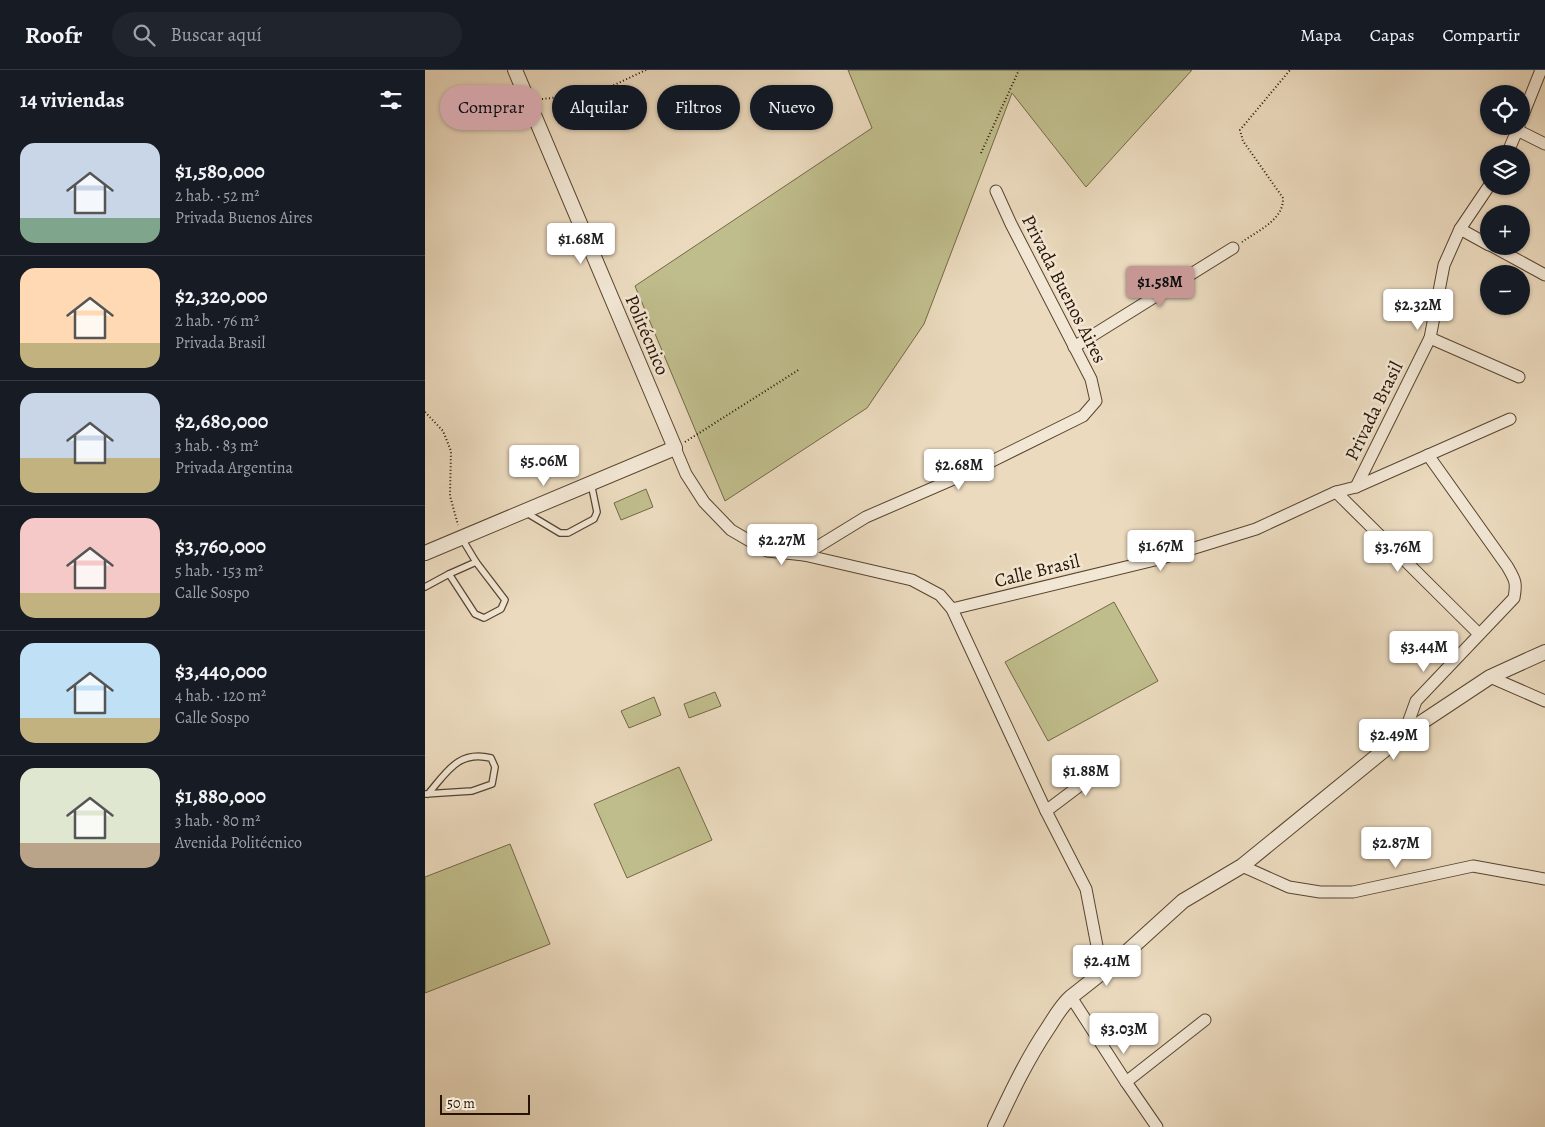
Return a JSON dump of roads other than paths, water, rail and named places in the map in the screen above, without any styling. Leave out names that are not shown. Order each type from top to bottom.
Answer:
[{"type":"street","name":"Politécnico","points":[[515,70],[675,448]]},
{"type":"street","points":[[1530,98],[1541,70]]},
{"type":"street","points":[[1530,133],[1545,144]]},
{"type":"street","name":"Privada Buenos Aires","points":[[804,555],[866,517],[972,471],[1083,416],[1096,401],[1091,379],[996,191]]},
{"type":"street","name":"Privada Brasil","points":[[1356,487],[1430,338],[1444,265],[1460,229],[1483,195]]},
{"type":"street","points":[[1460,229],[1480,240]]},
{"type":"street","points":[[1074,347],[1233,248]]},
{"type":"street","points":[[1508,255],[1545,276]]},
{"type":"street","points":[[1430,338],[1519,377]]},
{"type":"street","name":"Calle Brasil","points":[[952,610],[1159,559],[1256,529],[1336,492],[1356,487],[1510,419]]},
{"type":"street","points":[[425,553],[675,448],[686,474],[704,502],[731,530],[767,551],[804,555],[912,580],[940,595],[952,610],[1045,811],[1086,889],[1097,946],[1095,979]]},
{"type":"street","points":[[1404,734],[1416,700],[1514,598],[1515,580],[1507,566],[1428,455]]},
{"type":"street","points":[[1336,492],[1479,634]]},
{"type":"street","points":[[995,1127],[1032,1051],[1064,1004],[1071,997],[1118,960],[1183,901],[1242,866],[1404,734],[1490,677],[1545,652]]},
{"type":"street","points":[[1490,677],[1545,701]]},
{"type":"street","points":[[1045,811],[1111,762]]},
{"type":"street","points":[[1242,866],[1289,887],[1320,892],[1353,892],[1473,866],[1545,879]]},
{"type":"street","points":[[1071,997],[1157,1127]]},
{"type":"street","points":[[1126,1082],[1205,1020]]},
{"type":"lane","points":[[523,511],[560,533],[568,533],[594,519],[597,512],[591,483]]},
{"type":"lane","points":[[449,574],[475,614],[484,618],[501,609],[505,600],[476,562],[461,537]]},
{"type":"lane","points":[[425,587],[476,562]]},
{"type":"lane","points":[[482,756],[491,758],[495,767],[492,784],[472,791],[427,794],[455,763],[465,758],[482,756]]}]
